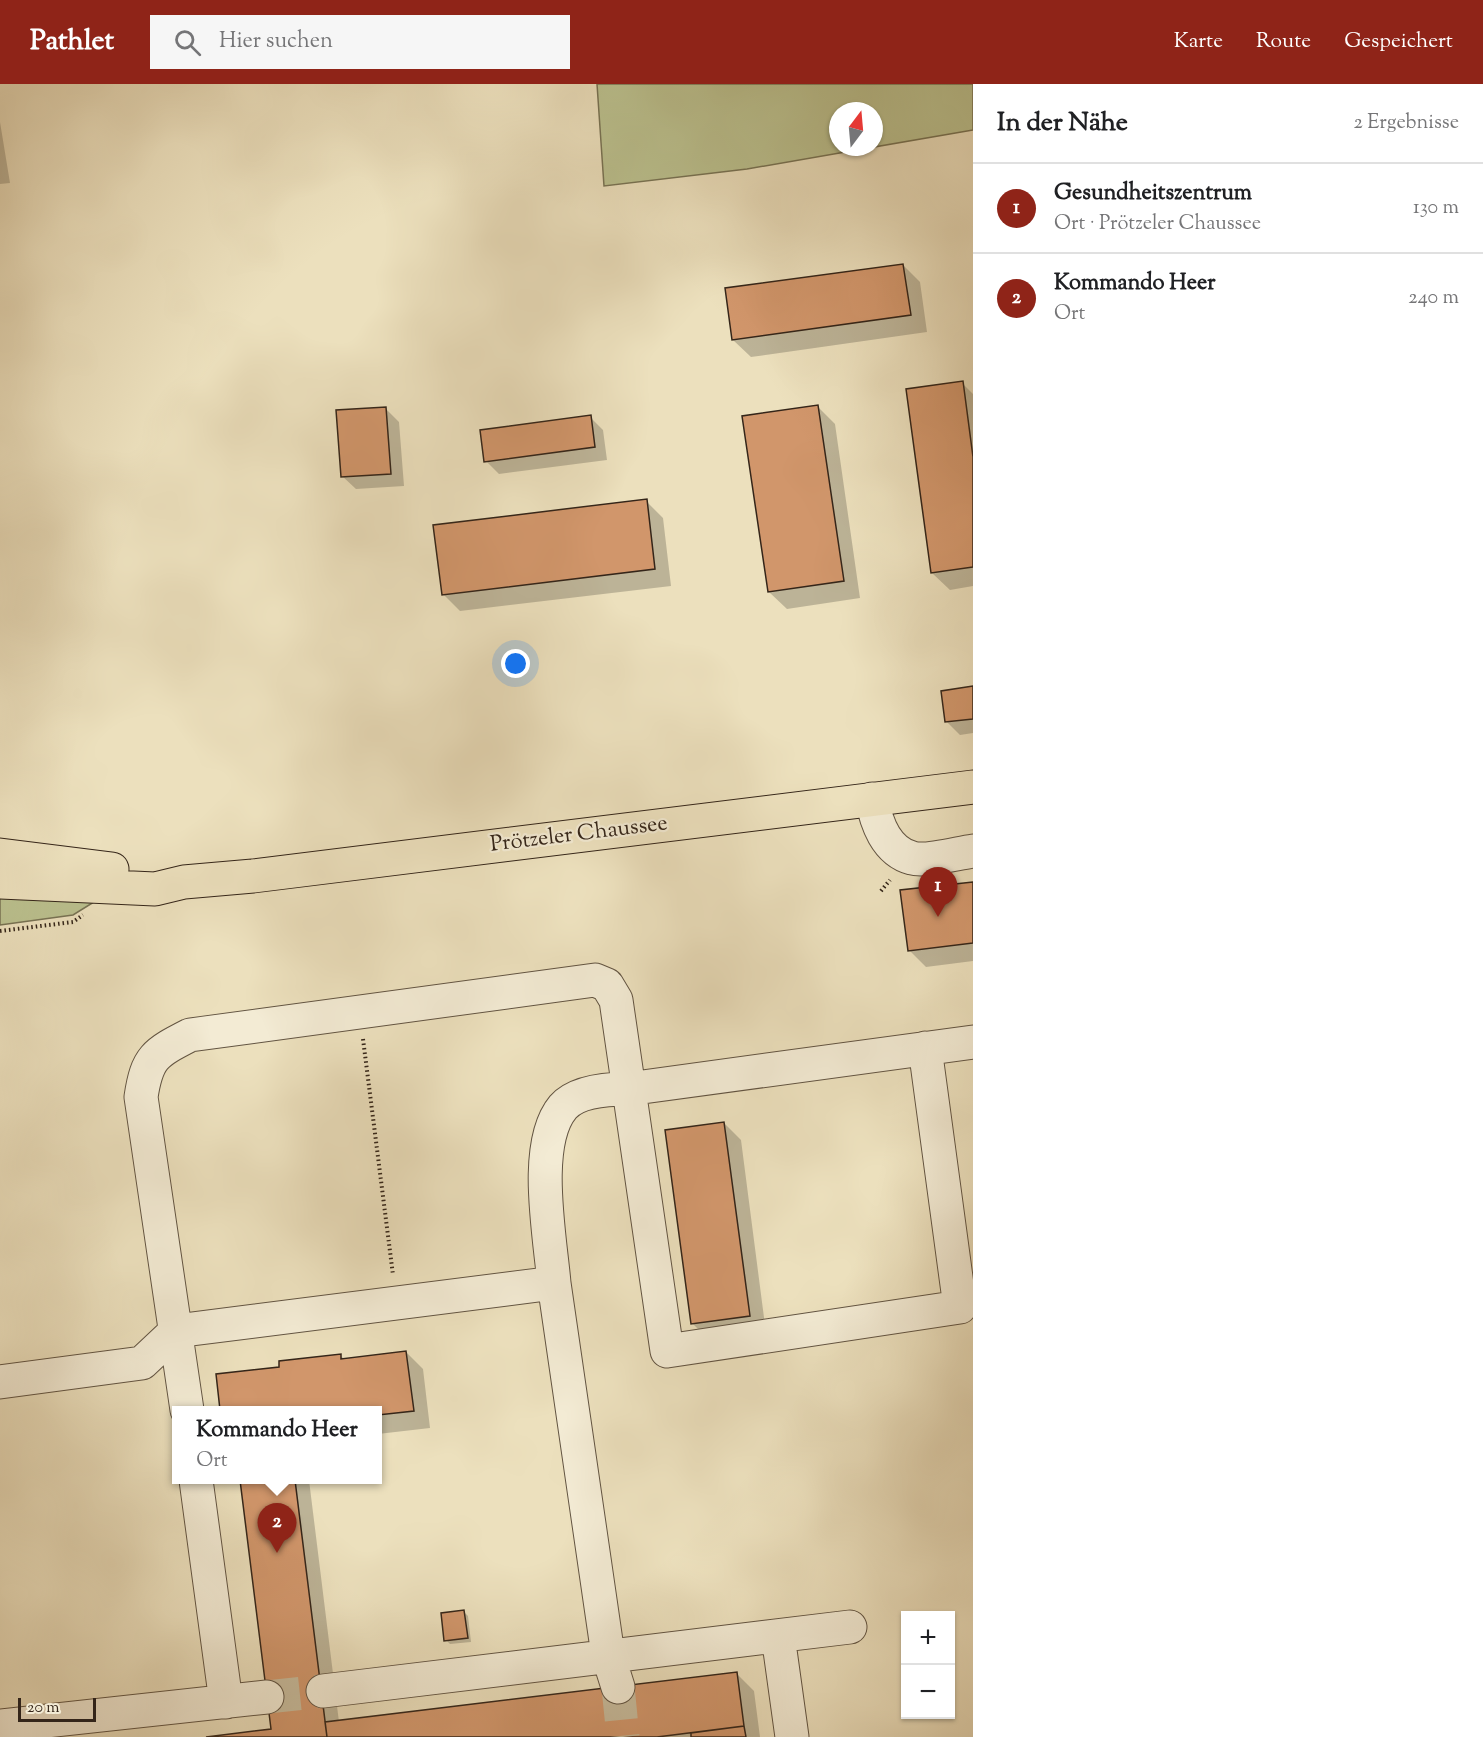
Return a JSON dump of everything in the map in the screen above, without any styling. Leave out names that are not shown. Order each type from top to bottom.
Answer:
[{"type":"main road","name":"Prötzeler Chaussee","points":[[0,882],[155,889],[184,882],[973,787]]},
{"type":"main road","name":"Prötzeler Chaussee","points":[[0,855],[82,864],[184,882]]},
{"type":"lane","points":[[872,799],[876,823],[895,850],[913,859],[973,851]]},
{"type":"lane","points":[[186,1406],[141,1097],[145,1070],[161,1050],[190,1035],[595,980],[607,985],[616,1000],[667,1351],[960,1307],[926,1048]]},
{"type":"lane","points":[[618,1687],[608,1655],[554,1283],[545,1168],[547,1138],[564,1106],[596,1090],[628,1089],[973,1042]]},
{"type":"lane","points":[[0,1382],[142,1363],[176,1331],[554,1283]]},
{"type":"lane","points":[[197,1484],[226,1702]]},
{"type":"lane","points":[[323,1691],[850,1627]]},
{"type":"lane","points":[[778,1636],[792,1737]]},
{"type":"lane","points":[[0,1726],[267,1697]]},
{"type":"path","points":[[0,931],[73,922]]},
{"type":"path","points":[[360,1012],[397,1303]]},
{"type":"green space","points":[[597,84],[973,84],[973,130],[883,146],[883,102],[829,102],[829,155],[747,169],[604,186]]},
{"type":"green space","points":[[0,889],[102,897],[73,915],[0,925]]},
{"type":"building","points":[[903,264],[911,315],[732,340],[725,288]]},
{"type":"building","points":[[963,381],[973,457],[973,567],[931,573],[906,389]]},
{"type":"building","points":[[818,405],[844,581],[768,592],[742,416]]},
{"type":"building","points":[[386,407],[391,474],[341,477],[336,410]]},
{"type":"building","points":[[591,415],[595,447],[484,462],[480,430]]},
{"type":"building","points":[[647,499],[655,569],[442,595],[433,525]]},
{"type":"building","points":[[973,686],[973,719],[945,722],[941,691]]},
{"type":"building","points":[[973,882],[973,943],[908,951],[900,890]]},
{"type":"building","points":[[724,1122],[750,1316],[691,1324],[665,1130]]},
{"type":"building","points":[[406,1351],[414,1411],[382,1415],[382,1406],[220,1406],[216,1374],[279,1367],[279,1361],[341,1354],[341,1359]]},
{"type":"building","points":[[240,1484],[295,1484],[327,1737],[206,1737],[271,1729]]},
{"type":"building","points":[[464,1610],[468,1638],[444,1641],[441,1613]]},
{"type":"building","points":[[737,1672],[744,1726],[657,1737],[327,1737],[325,1722]]},
{"type":"building","points":[[744,1726],[746,1737],[691,1737],[691,1733]]},
{"type":"tunnel","points":[[618,1687],[623,1737]]},
{"type":"tunnel","points":[[267,1697],[323,1691]]},
{"type":"place","name":"Gesundheitszentrum","points":[[938,917]]},
{"type":"place","name":"Kommando Heer","points":[[277,1553]]}]
